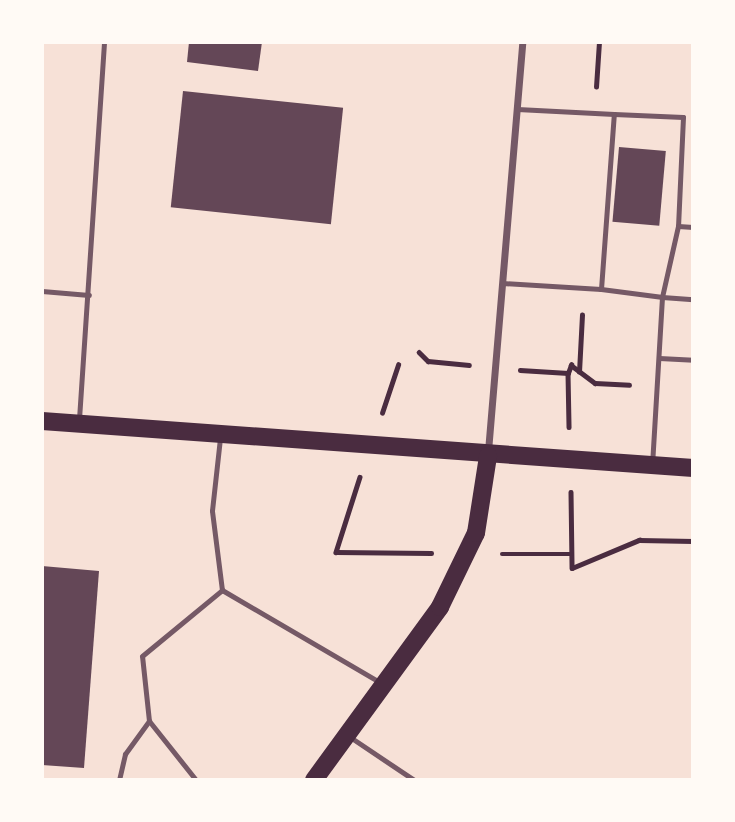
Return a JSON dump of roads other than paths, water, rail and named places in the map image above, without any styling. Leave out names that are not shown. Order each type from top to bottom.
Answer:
[{"type":"main road","points":[[42,421],[488,456],[693,468]]},
{"type":"main road","points":[[314,780],[440,607],[476,533],[488,456]]},
{"type":"street","points":[[488,456],[522,42]]},
{"type":"lane","points":[[79,424],[104,42]]},
{"type":"lane","points":[[517,109],[683,117],[678,226],[662,297],[652,466]]},
{"type":"lane","points":[[601,289],[614,114]]},
{"type":"lane","points":[[678,226],[693,227]]},
{"type":"lane","points":[[502,283],[601,289],[693,299]]},
{"type":"lane","points":[[42,290],[89,295]]},
{"type":"lane","points":[[659,358],[693,360]]},
{"type":"lane","points":[[220,436],[212,511],[222,590]]},
{"type":"lane","points":[[222,590],[384,684]]},
{"type":"lane","points":[[196,780],[149,721],[142,656],[222,590]]},
{"type":"lane","points":[[119,780],[125,754],[149,721]]},
{"type":"lane","points":[[347,735],[414,780]]}]
